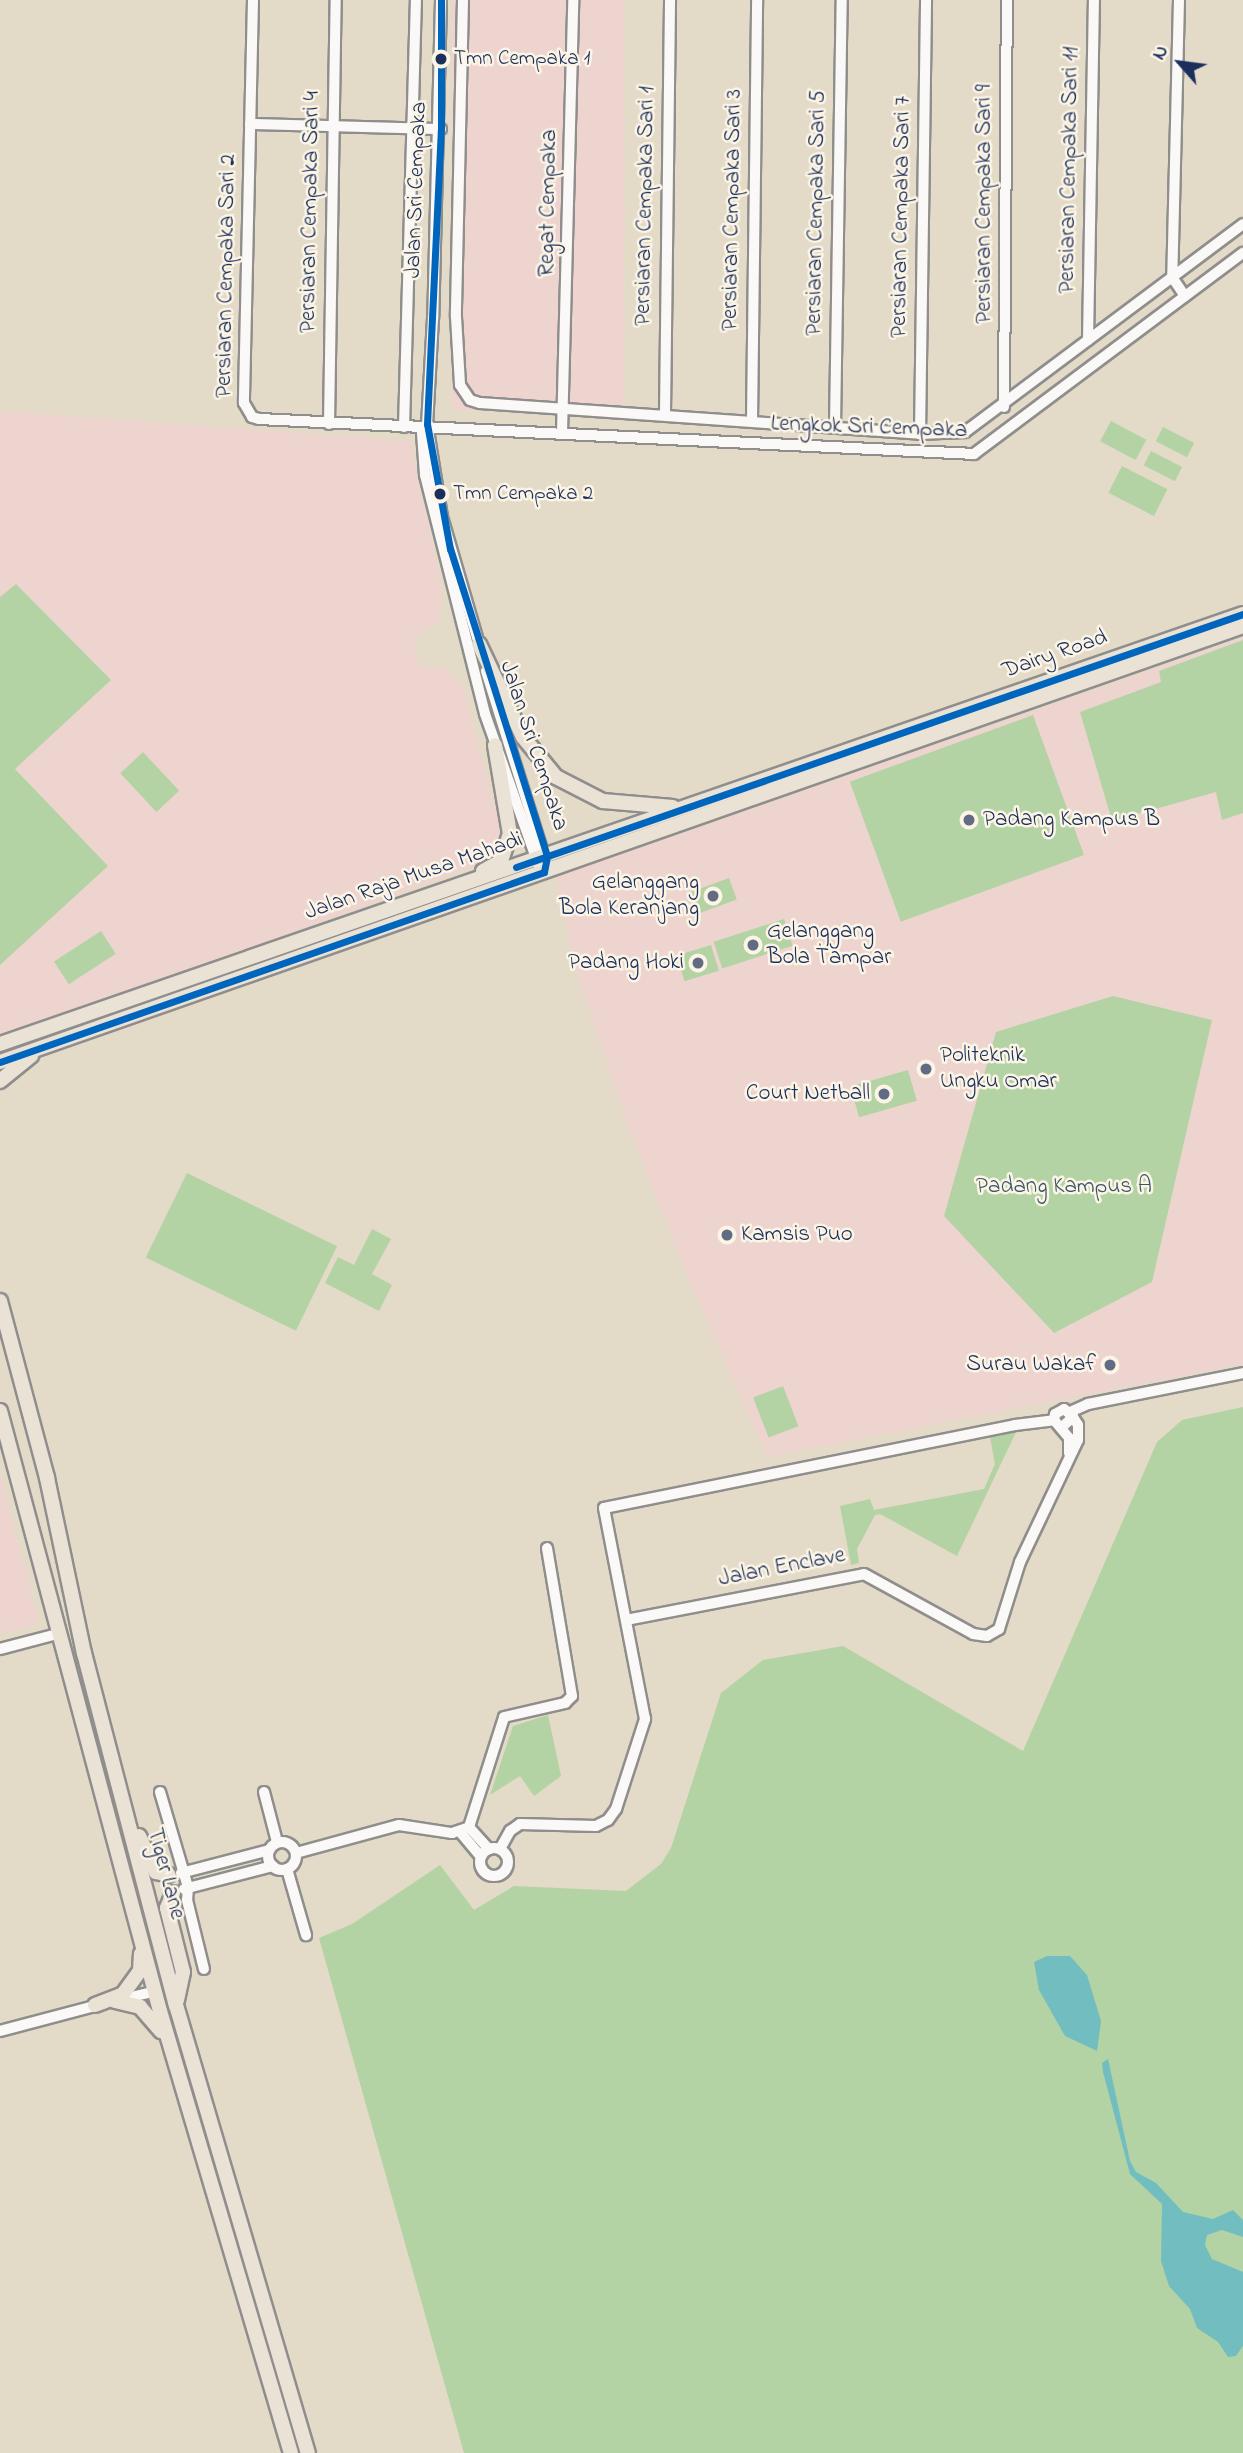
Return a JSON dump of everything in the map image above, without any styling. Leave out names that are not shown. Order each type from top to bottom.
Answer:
[{"type":"main road","name":"Dairy Road","points":[[829,764],[1243,614]]},
{"type":"main road","name":"Dairy Road","points":[[542,863],[1243,626]]},
{"type":"main road","points":[[479,644],[523,737],[556,777],[603,801],[660,808],[694,805]]},
{"type":"main road","points":[[458,886],[501,861],[508,848],[510,820],[495,745]]},
{"type":"main road","name":"Jalan Raja Musa Mahadi","points":[[40,1049],[694,805],[791,777]]},
{"type":"main road","name":"Jalan Raja Musa Mahadi","points":[[0,1044],[458,886],[542,863]]},
{"type":"main road","points":[[0,1062],[40,1049]]},
{"type":"main road","points":[[0,1081],[40,1049]]},
{"type":"main road","name":"Tiger Lane","points":[[0,1301],[176,2005],[308,2453]]},
{"type":"main road","name":"Tiger Lane","points":[[0,1411],[154,1992],[291,2453]]},
{"type":"main road","points":[[127,1817],[151,1866],[169,1875]]},
{"type":"main road","points":[[127,1817],[124,1835],[158,1969],[154,1992]]},
{"type":"main road","points":[[173,1893],[167,1908],[183,1972],[176,2005]]},
{"type":"main road","points":[[95,2005],[123,1994],[132,1984],[140,1971],[139,1937]]},
{"type":"main road","points":[[116,2001],[141,2007],[150,2014],[171,2051]]},
{"type":"street","name":"Persiaran Cempaka Sari 2","points":[[253,0],[244,403],[252,417],[259,419],[404,427],[427,424]]},
{"type":"street","name":"Persiaran Cempaka Sari 4","points":[[329,424],[336,0]]},
{"type":"street","points":[[404,427],[416,0]]},
{"type":"street","name":"Jalan Sri Cempaka","points":[[441,0],[442,78],[427,424],[447,538],[542,863]]},
{"type":"street","name":"Jalan Sri Cempaka","points":[[463,0],[456,317],[460,386],[470,400],[564,407]]},
{"type":"street","name":"Regat Cempaka","points":[[562,432],[573,0]]},
{"type":"street","name":"Persiaran Cempaka Sari 1","points":[[665,413],[670,0]]},
{"type":"street","name":"Persiaran Cempaka Sari 3","points":[[752,420],[757,0]]},
{"type":"street","name":"Persiaran Cempaka Sari 5","points":[[835,426],[842,0]]},
{"type":"street","name":"Persiaran Cempaka Sari 7","points":[[920,434],[926,0]]},
{"type":"street","name":"Persiaran Cempaka Sari 9","points":[[1004,407],[1007,0]]},
{"type":"street","name":"Persiaran Cempaka Sari 11","points":[[1088,340],[1094,0]]},
{"type":"street","points":[[1179,0],[1172,277],[1185,296]]},
{"type":"street","points":[[462,64],[457,72],[442,78],[462,96]]},
{"type":"street","points":[[250,124],[440,129]]},
{"type":"street","points":[[564,407],[920,434],[965,432],[1004,407],[1088,340],[1243,224]]},
{"type":"street","name":"Lengkok Sri Cempaka","points":[[427,424],[974,454],[1243,253]]},
{"type":"street","points":[[433,318],[456,317]]},
{"type":"street","name":"Jalan Sri Cempaka","points":[[427,424],[422,433],[429,502],[495,745],[542,863]]},
{"type":"street","points":[[306,1934],[287,1869],[296,1853],[399,1825],[465,1830],[490,1852],[520,1824],[596,1826],[616,1809],[645,1719],[604,1508],[1015,1424],[1058,1424],[1088,1404],[1243,1373]]},
{"type":"street","points":[[1069,1460],[1069,1438],[1058,1424],[1061,1409],[1072,1415]]},
{"type":"street","name":"Jalan Enclave","points":[[626,1620],[864,1573],[973,1634],[987,1636],[999,1629],[1020,1562],[1080,1433],[1072,1415]]},
{"type":"street","points":[[465,1830],[504,1717],[565,1703],[572,1696],[547,1548]]},
{"type":"street","points":[[0,1649],[57,1634]]},
{"type":"street","points":[[160,1792],[177,1861],[188,1887],[187,1900],[204,1969]]},
{"type":"street","points":[[264,1792],[273,1846],[273,1867]]},
{"type":"street","points":[[169,1875],[184,1873],[287,1842],[296,1853]]},
{"type":"street","points":[[173,1893],[273,1867],[287,1869]]},
{"type":"street","points":[[0,2031],[154,1992]]},
{"type":"shaded area","points":[[452,0],[624,0],[624,410],[452,410]]},
{"type":"shaded area","points":[[0,411],[410,441],[443,591],[438,623],[414,637],[418,666],[445,669],[462,683],[502,834],[479,864],[0,1039]]},
{"type":"shaded area","name":"Politeknik Ungku Omar","points":[[1243,638],[1243,1364],[767,1457],[681,1261],[627,1123],[573,960],[556,877]]},
{"type":"shaded area","points":[[0,1473],[39,1623],[0,1634]]},
{"type":"green space","points":[[1111,421],[1146,440],[1136,460],[1100,441]]},
{"type":"green space","points":[[1163,427],[1194,443],[1187,457],[1156,441]]},
{"type":"green space","points":[[1151,451],[1182,467],[1175,481],[1144,465]]},
{"type":"green space","points":[[1122,466],[1167,489],[1154,516],[1108,493]]},
{"type":"green space","points":[[16,584],[111,680],[15,769],[108,866],[0,965],[0,597]]},
{"type":"green space","points":[[1243,640],[1243,813],[1222,820],[1216,792],[1112,821],[1080,712],[1161,682],[1159,671]]},
{"type":"green space","name":"Padang Kampus B","points":[[1033,715],[1084,855],[901,922],[850,782]]},
{"type":"green space","points":[[143,752],[179,791],[156,812],[120,773]]},
{"type":"green space","name":"Gelanggang Bola Keranjang","points":[[729,878],[737,900],[696,914],[689,893]]},
{"type":"green space","name":"Gelanggang Bola Tampar","points":[[784,919],[793,946],[722,968],[714,942]]},
{"type":"green space","points":[[101,931],[116,954],[69,984],[54,961]]},
{"type":"green space","name":"Padang Hoki","points":[[711,945],[719,971],[684,981],[677,956]]},
{"type":"green space","name":"Padang Kampus A","points":[[1113,996],[1212,1020],[1152,1282],[1054,1333],[944,1216],[996,1032]]},
{"type":"green space","name":"Court Netball","points":[[908,1070],[917,1101],[859,1117],[850,1087]]},
{"type":"green space","points":[[187,1173],[337,1246],[296,1331],[146,1257]]},
{"type":"green space","points":[[372,1229],[391,1239],[372,1274],[392,1285],[379,1311],[325,1283],[338,1257],[354,1265]]},
{"type":"green space","points":[[783,1386],[798,1426],[769,1438],[753,1397]]},
{"type":"green space","points":[[1243,1407],[1243,2453],[464,2453],[319,1938],[352,1924],[440,1865],[474,1910],[514,1886],[626,1891],[661,1864],[671,1848],[721,1693],[763,1660],[843,1646],[1023,1751],[1157,1442],[1182,1420]]},
{"type":"green space","points":[[1017,1430],[957,1556],[880,1514],[875,1515],[857,1549],[859,1563],[851,1565],[840,1506],[870,1499],[874,1510],[984,1489],[995,1464],[990,1437]]},
{"type":"green space","points":[[548,1715],[561,1776],[534,1796],[520,1776],[490,1795],[513,1726]]},
{"type":"water","points":[[1047,1956],[1070,1956],[1087,1975],[1101,2021],[1097,2051],[1065,2036],[1039,1990],[1034,1962]]},
{"type":"water","points":[[1108,2059],[1130,2161],[1136,2172],[1156,2183],[1183,2212],[1213,2219],[1233,2210],[1243,2220],[1243,2237],[1222,2230],[1207,2235],[1205,2245],[1212,2259],[1243,2272],[1243,2346],[1236,2356],[1228,2357],[1218,2342],[1197,2328],[1190,2309],[1169,2286],[1161,2261],[1162,2204],[1130,2174],[1103,2072],[1102,2063]]},
{"type":"transit line","points":[[0,1062],[544,872],[547,856],[450,549],[427,424],[441,129],[441,0]]},
{"type":"transit line","points":[[516,867],[1243,614]]},
{"type":"place","name":"Tmn Cempaka 1","points":[[441,59]]},
{"type":"place","name":"Tmn Cempaka 2","points":[[440,494]]},
{"type":"place","name":"Padang Kampus B","points":[[969,820]]},
{"type":"place","name":"Gelanggang Bola Keranjang","points":[[713,896]]},
{"type":"place","name":"Gelanggang Bola Tampar","points":[[753,945]]},
{"type":"place","name":"Padang Hoki","points":[[698,963]]},
{"type":"place","name":"Politeknik Ungku Omar","points":[[926,1069]]},
{"type":"place","name":"Court Netball","points":[[884,1094]]},
{"type":"place","name":"Kamsis Puo","points":[[727,1235]]},
{"type":"place","name":"Surau Wakaf","points":[[1110,1365]]}]
